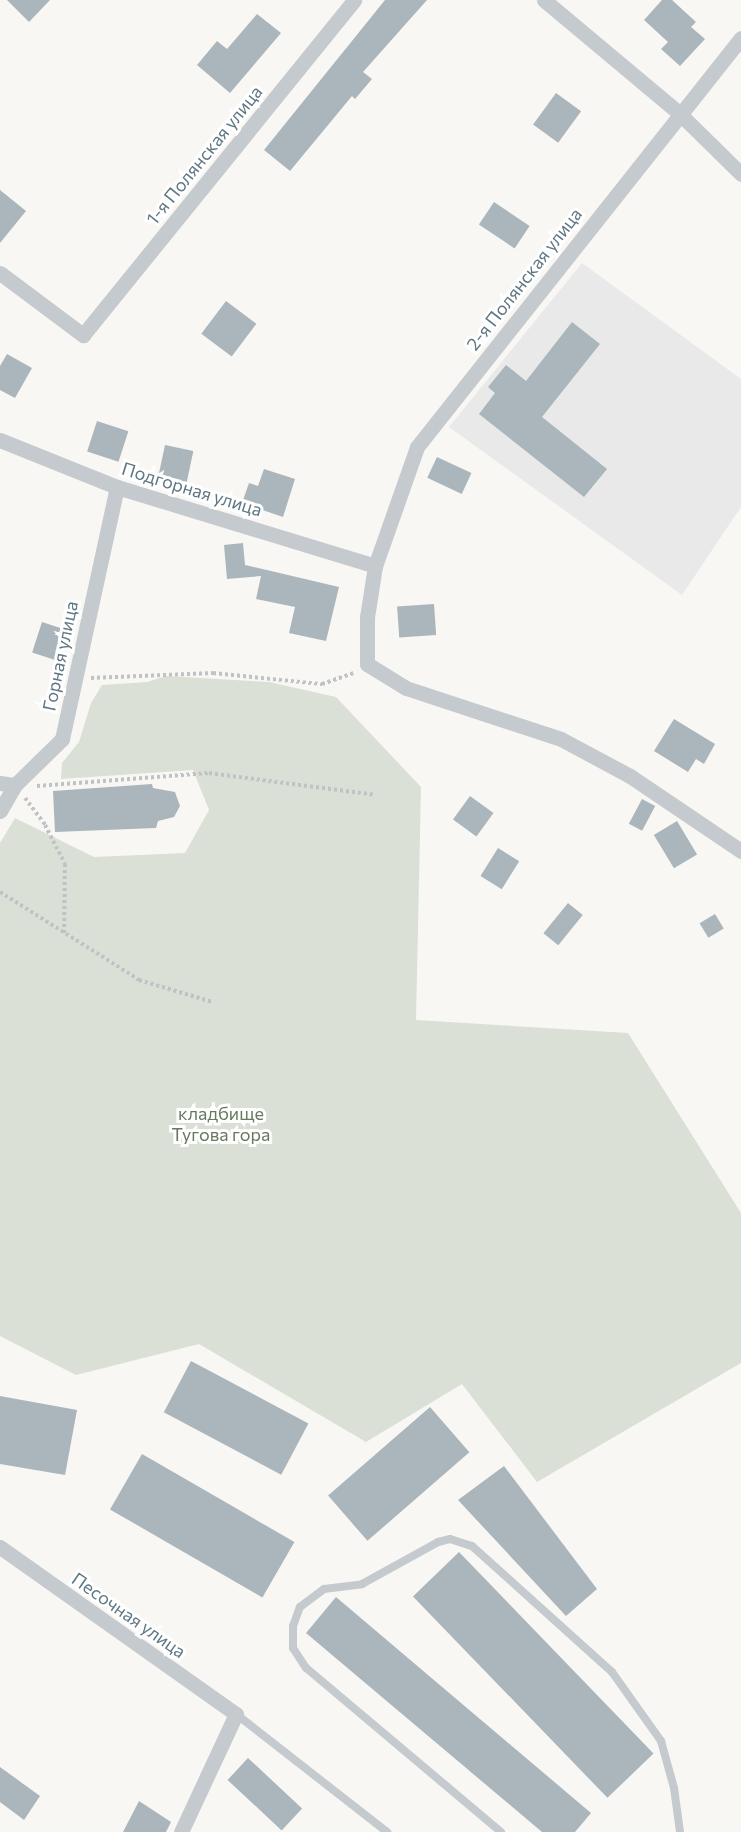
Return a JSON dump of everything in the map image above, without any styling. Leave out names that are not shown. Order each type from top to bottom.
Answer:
[{"type":"street","name":"1-я Полянская улица","points":[[0,273],[83,335],[354,0]]},
{"type":"street","points":[[544,0],[679,113],[741,174]]},
{"type":"street","name":"2-я Полянская улица","points":[[367,664],[367,616],[375,566],[417,447],[679,113],[741,38]]},
{"type":"street","name":"Подгорная улица","points":[[0,440],[117,487],[375,566]]},
{"type":"street","name":"Горная улица","points":[[0,811],[8,784],[62,739],[117,487]]},
{"type":"street","points":[[367,664],[406,688],[561,739],[630,776],[741,851]]},
{"type":"street","name":"Песочная улица","points":[[0,1547],[236,1714]]},
{"type":"street","points":[[181,1832],[236,1714]]},
{"type":"lane","points":[[501,1832],[306,1668],[293,1648],[293,1626],[300,1607],[324,1589],[362,1584],[438,1542],[450,1539],[472,1546],[612,1672],[661,1741],[674,1788],[680,1832]]},
{"type":"lane","points":[[236,1714],[387,1832]]},
{"type":"path","points":[[75,680],[126,674],[213,673],[322,684],[364,670],[367,664]]},
{"type":"path","points":[[8,784],[209,773],[375,795]]},
{"type":"path","points":[[8,784],[45,825],[64,864],[64,935]]},
{"type":"path","points":[[0,892],[64,935],[139,980],[213,1002]]},
{"type":"shaded area","points":[[582,263],[741,379],[741,507],[682,595],[449,427]]},
{"type":"green space","name":"кладбище Тугова гора","points":[[166,676],[269,682],[336,697],[421,787],[416,1020],[628,1033],[741,1213],[741,1363],[537,1482],[462,1384],[366,1442],[199,1344],[76,1375],[0,1336],[0,843],[15,818],[94,857],[185,853],[209,810],[193,770],[61,779],[62,763],[79,742],[91,703],[102,685],[147,682]]},
{"type":"building","points":[[7,0],[50,0],[29,22]]},
{"type":"building","points":[[385,0],[427,0],[363,72],[372,79],[355,99],[352,96],[290,171],[264,150]]},
{"type":"building","points":[[662,0],[672,0],[696,22],[691,27],[705,39],[680,66],[661,49],[668,42],[644,20]]},
{"type":"building","points":[[257,14],[281,33],[230,93],[197,65],[217,41],[227,49]]},
{"type":"building","points":[[556,93],[581,111],[558,143],[533,125]]},
{"type":"building","points":[[0,190],[26,211],[0,243]]},
{"type":"building","points":[[494,202],[530,226],[515,248],[479,224]]},
{"type":"building","points":[[226,301],[256,324],[232,357],[201,334]]},
{"type":"building","points":[[572,322],[600,344],[542,417],[607,469],[584,497],[479,414],[495,393],[488,387],[506,365],[526,381]]},
{"type":"building","points":[[7,354],[32,368],[15,398],[0,390],[0,366]]},
{"type":"building","points":[[97,421],[128,431],[118,462],[87,451]]},
{"type":"building","points":[[165,445],[193,451],[186,484],[158,478]]},
{"type":"building","points":[[437,457],[471,473],[462,494],[427,478]]},
{"type":"building","points":[[264,469],[295,479],[283,517],[242,503],[249,483],[258,486]]},
{"type":"building","points":[[243,543],[245,565],[339,587],[326,641],[289,633],[295,607],[256,599],[261,576],[227,579],[224,545]]},
{"type":"building","points":[[434,604],[436,635],[399,638],[397,607]]},
{"type":"building","points":[[42,622],[66,630],[56,660],[32,652]]},
{"type":"building","points":[[674,719],[715,744],[704,764],[696,759],[688,772],[654,751]]},
{"type":"building","points":[[152,784],[153,788],[175,792],[180,806],[174,817],[158,821],[156,828],[55,832],[53,791]]},
{"type":"building","points":[[470,796],[493,813],[476,837],[453,819]]},
{"type":"building","points":[[642,799],[655,806],[642,831],[629,824]]},
{"type":"building","points":[[677,821],[697,854],[674,868],[654,835]]},
{"type":"building","points":[[498,848],[519,861],[502,889],[481,876]]},
{"type":"building","points":[[568,903],[583,915],[558,945],[543,933]]},
{"type":"building","points":[[715,914],[724,929],[708,938],[700,923]]},
{"type":"building","points":[[191,1361],[308,1423],[281,1475],[164,1412]]},
{"type":"building","points":[[0,1396],[77,1410],[65,1475],[0,1464]]},
{"type":"building","points":[[430,1407],[469,1452],[367,1541],[328,1496]]},
{"type":"building","points":[[142,1454],[294,1542],[262,1597],[110,1509]]},
{"type":"building","points":[[504,1466],[597,1589],[566,1616],[458,1500]]},
{"type":"building","points":[[459,1552],[654,1753],[607,1798],[413,1596]]},
{"type":"building","points":[[336,1597],[591,1813],[575,1832],[542,1832],[306,1633]]},
{"type":"building","points":[[248,1758],[302,1808],[282,1830],[228,1780]]},
{"type":"building","points":[[0,1767],[40,1796],[24,1820],[0,1802]]},
{"type":"building","points":[[139,1801],[171,1822],[166,1832],[123,1832]]}]
